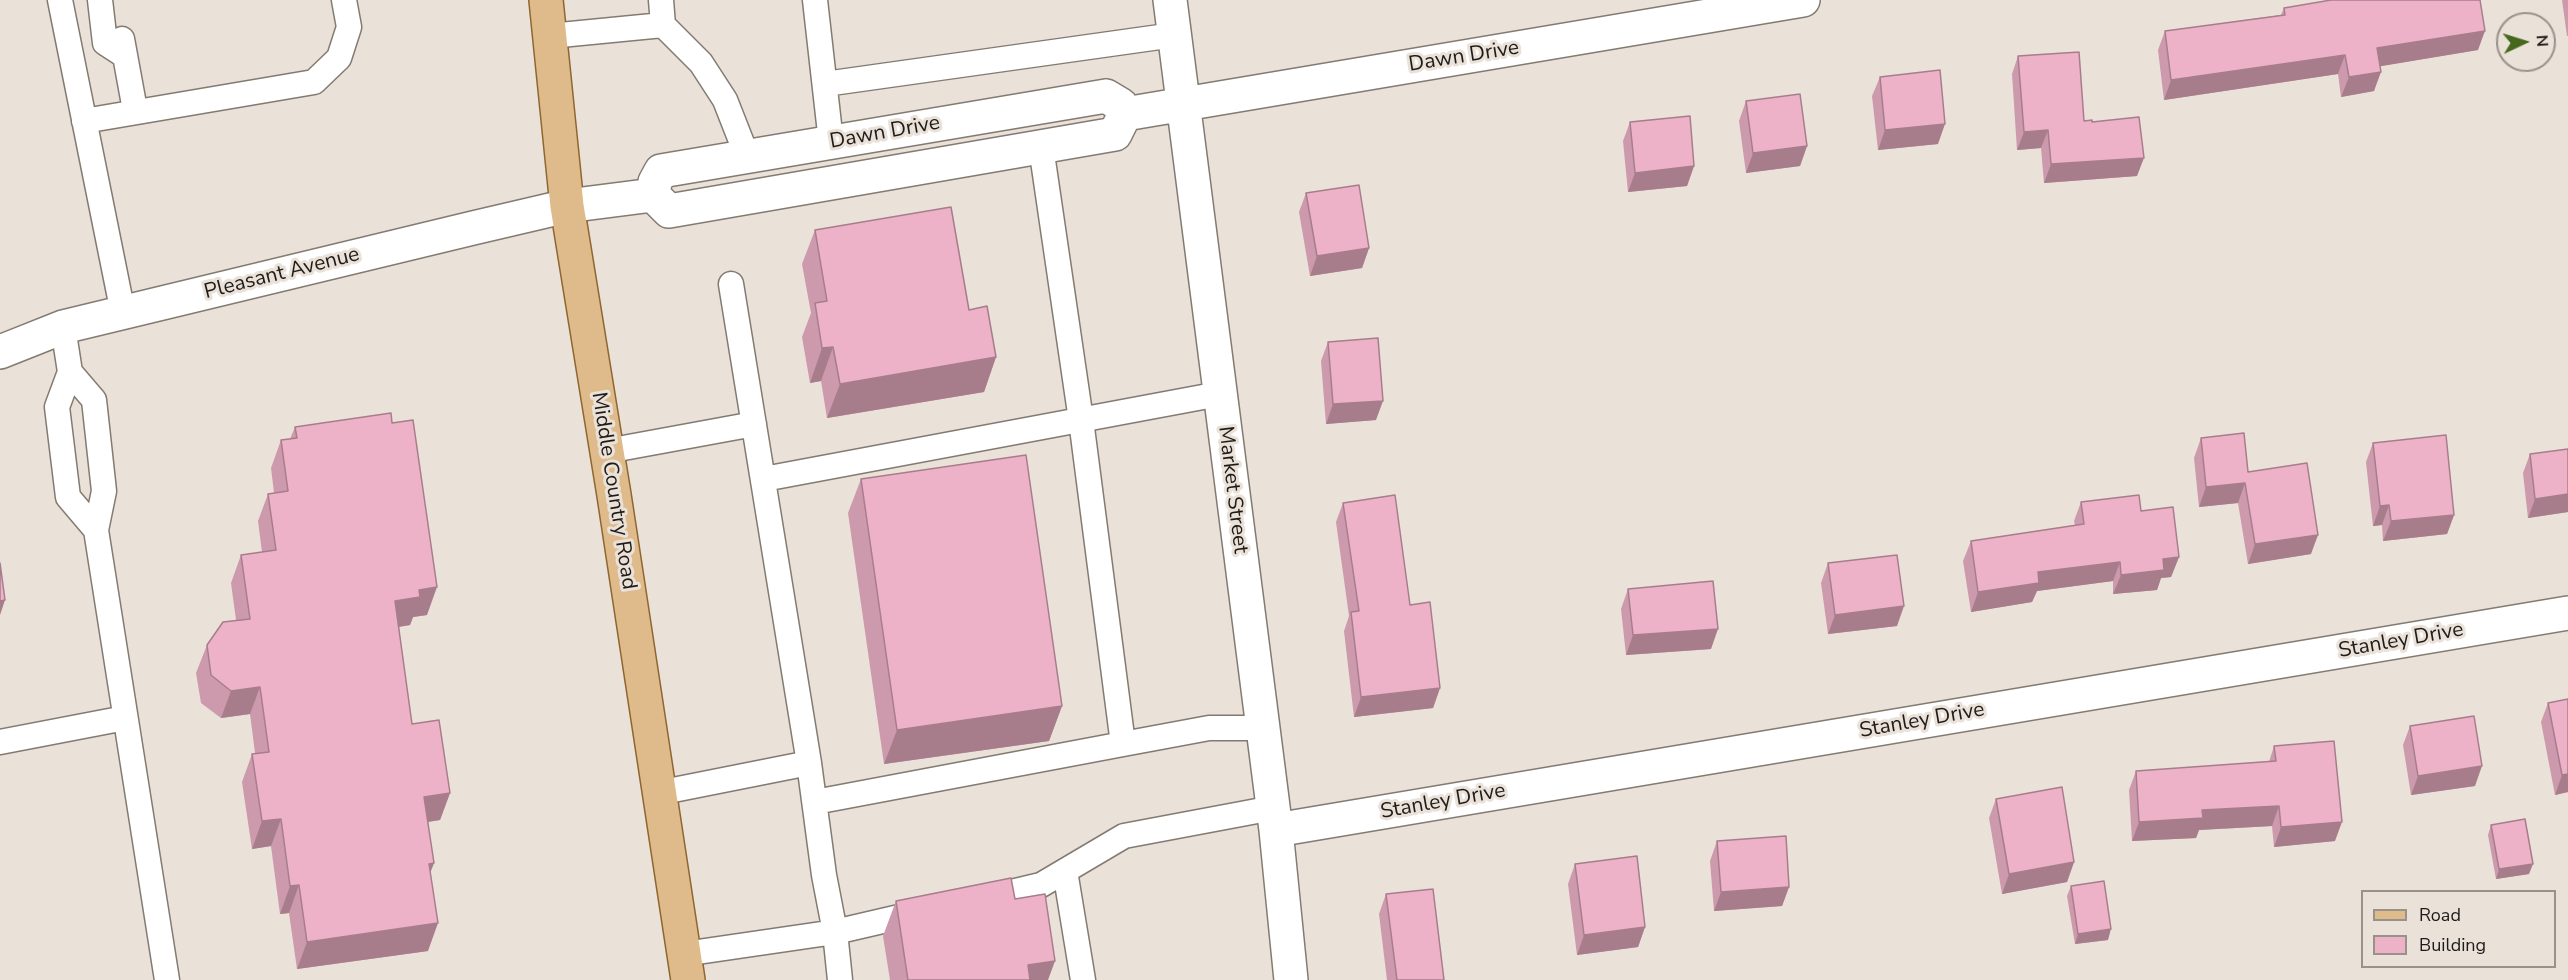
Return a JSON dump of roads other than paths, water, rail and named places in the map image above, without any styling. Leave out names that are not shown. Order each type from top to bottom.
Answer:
[{"type":"main road","name":"Middle Country Road","points":[[546,0],[567,206],[686,967]]},
{"type":"street","name":"Market Street","points":[[1170,0],[1181,104],[1275,819],[1291,980]]},
{"type":"street","name":"Dawn Drive","points":[[1125,114],[1803,0]]},
{"type":"street","name":"Dawn Drive","points":[[1106,96],[1121,105],[1125,114],[1115,134],[669,211],[653,195],[655,182],[661,171],[747,156],[1106,96]]},
{"type":"street","points":[[567,206],[653,195]]},
{"type":"street","name":"Pleasant Avenue","points":[[0,352],[63,327],[567,206]]},
{"type":"street","name":"Stanley Drive","points":[[1275,819],[2568,613]]},
{"type":"lane","points":[[60,0],[123,313]]},
{"type":"lane","points":[[100,0],[105,43],[124,48],[135,110]]},
{"type":"lane","points":[[84,121],[135,110],[314,82],[339,58],[350,27],[344,0]]},
{"type":"lane","points":[[661,0],[663,25],[701,63],[725,100],[747,156]]},
{"type":"lane","points":[[815,0],[831,142]]},
{"type":"lane","points":[[550,36],[663,25]]},
{"type":"lane","points":[[825,84],[1174,35]]},
{"type":"lane","points":[[1041,147],[1081,420],[1123,744]]},
{"type":"lane","points":[[731,284],[816,802],[824,875],[836,932],[840,980]]},
{"type":"lane","points":[[63,327],[70,372],[57,407],[68,496],[96,530]]},
{"type":"lane","points":[[70,372],[94,400],[104,491],[96,530],[167,980]]},
{"type":"lane","points":[[764,479],[1219,394]]},
{"type":"lane","points":[[607,451],[754,424]]},
{"type":"lane","points":[[0,742],[126,718]]},
{"type":"lane","points":[[816,802],[1209,728],[1263,728]]},
{"type":"lane","points":[[658,793],[809,763]]},
{"type":"lane","points":[[686,967],[1041,885],[1124,836],[1275,819]]},
{"type":"lane","points":[[1065,871],[1083,980]]}]
